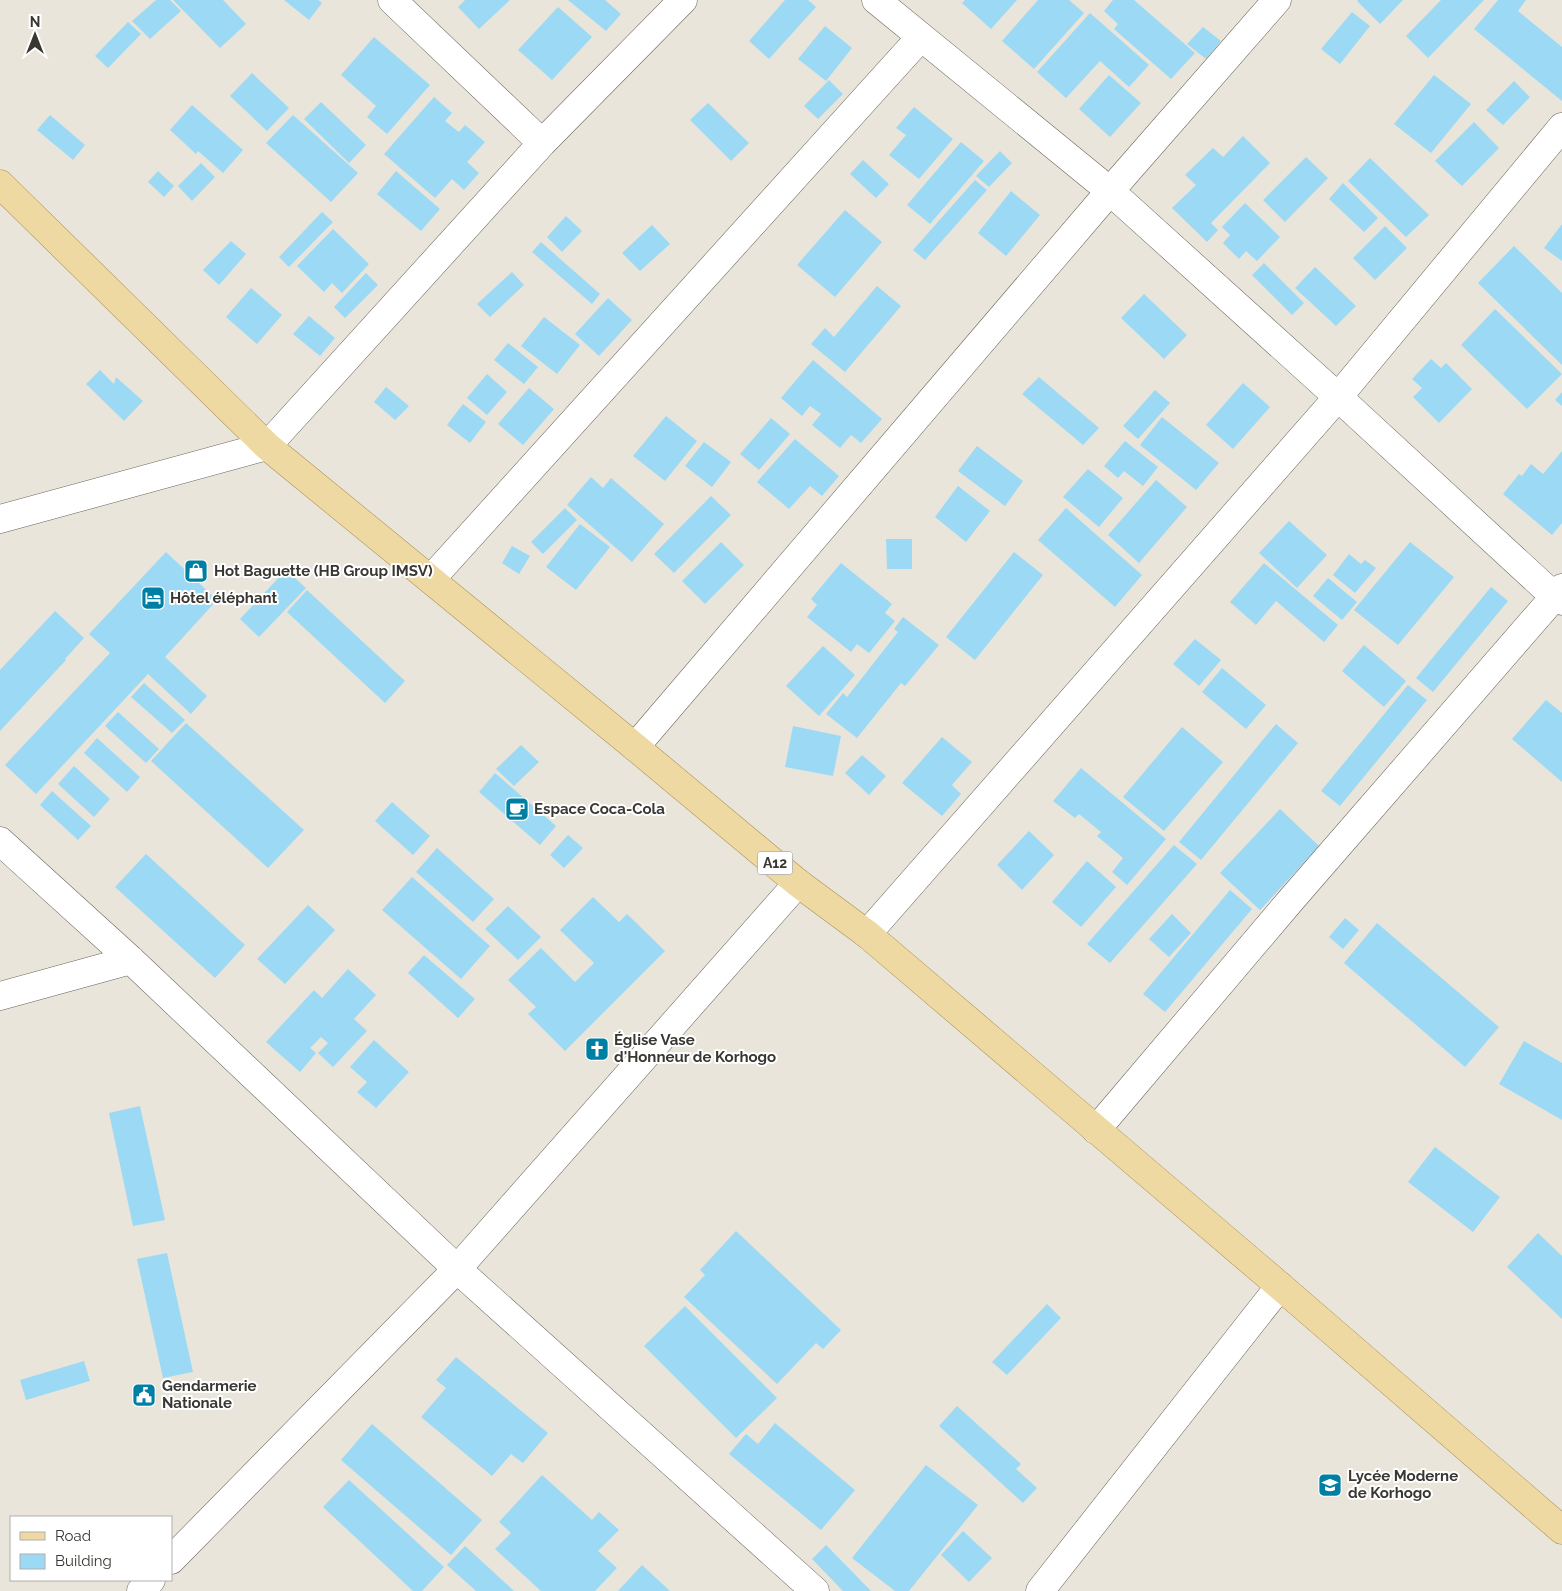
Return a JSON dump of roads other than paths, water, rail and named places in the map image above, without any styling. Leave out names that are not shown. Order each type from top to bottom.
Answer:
[{"type":"main road","name":"A12","points":[[0,184],[268,446],[635,746],[798,883],[867,934],[1280,1286],[1562,1530]]},
{"type":"street","points":[[392,0],[542,144]]},
{"type":"street","points":[[0,519],[268,446],[542,144],[683,0]]},
{"type":"street","points":[[876,0],[1110,192],[1559,595],[1291,900],[1096,1130]]},
{"type":"street","points":[[635,746],[1110,192],[1278,0]]},
{"type":"street","points":[[431,579],[922,37]]},
{"type":"street","points":[[867,934],[1338,397],[1562,127]]},
{"type":"street","points":[[0,841],[132,960],[457,1269],[815,1591]]},
{"type":"street","points":[[172,1559],[457,1269],[798,883]]},
{"type":"street","points":[[0,996],[132,960]]},
{"type":"street","points":[[1040,1591],[1280,1286]]},
{"type":"place","name":"Hot Baguette (HB Group IMSV)","points":[[196,571]]},
{"type":"place","name":"Hôtel éléphant","points":[[153,598]]},
{"type":"place","name":"Espace Coca-Cola","points":[[517,809]]},
{"type":"place","name":"Église Vase d'Honneur de Korhogo","points":[[597,1049]]},
{"type":"place","name":"Gendarmerie Nationale","points":[[144,1395]]},
{"type":"place","name":"Lycée Moderne de Korhogo","points":[[1330,1485]]}]
